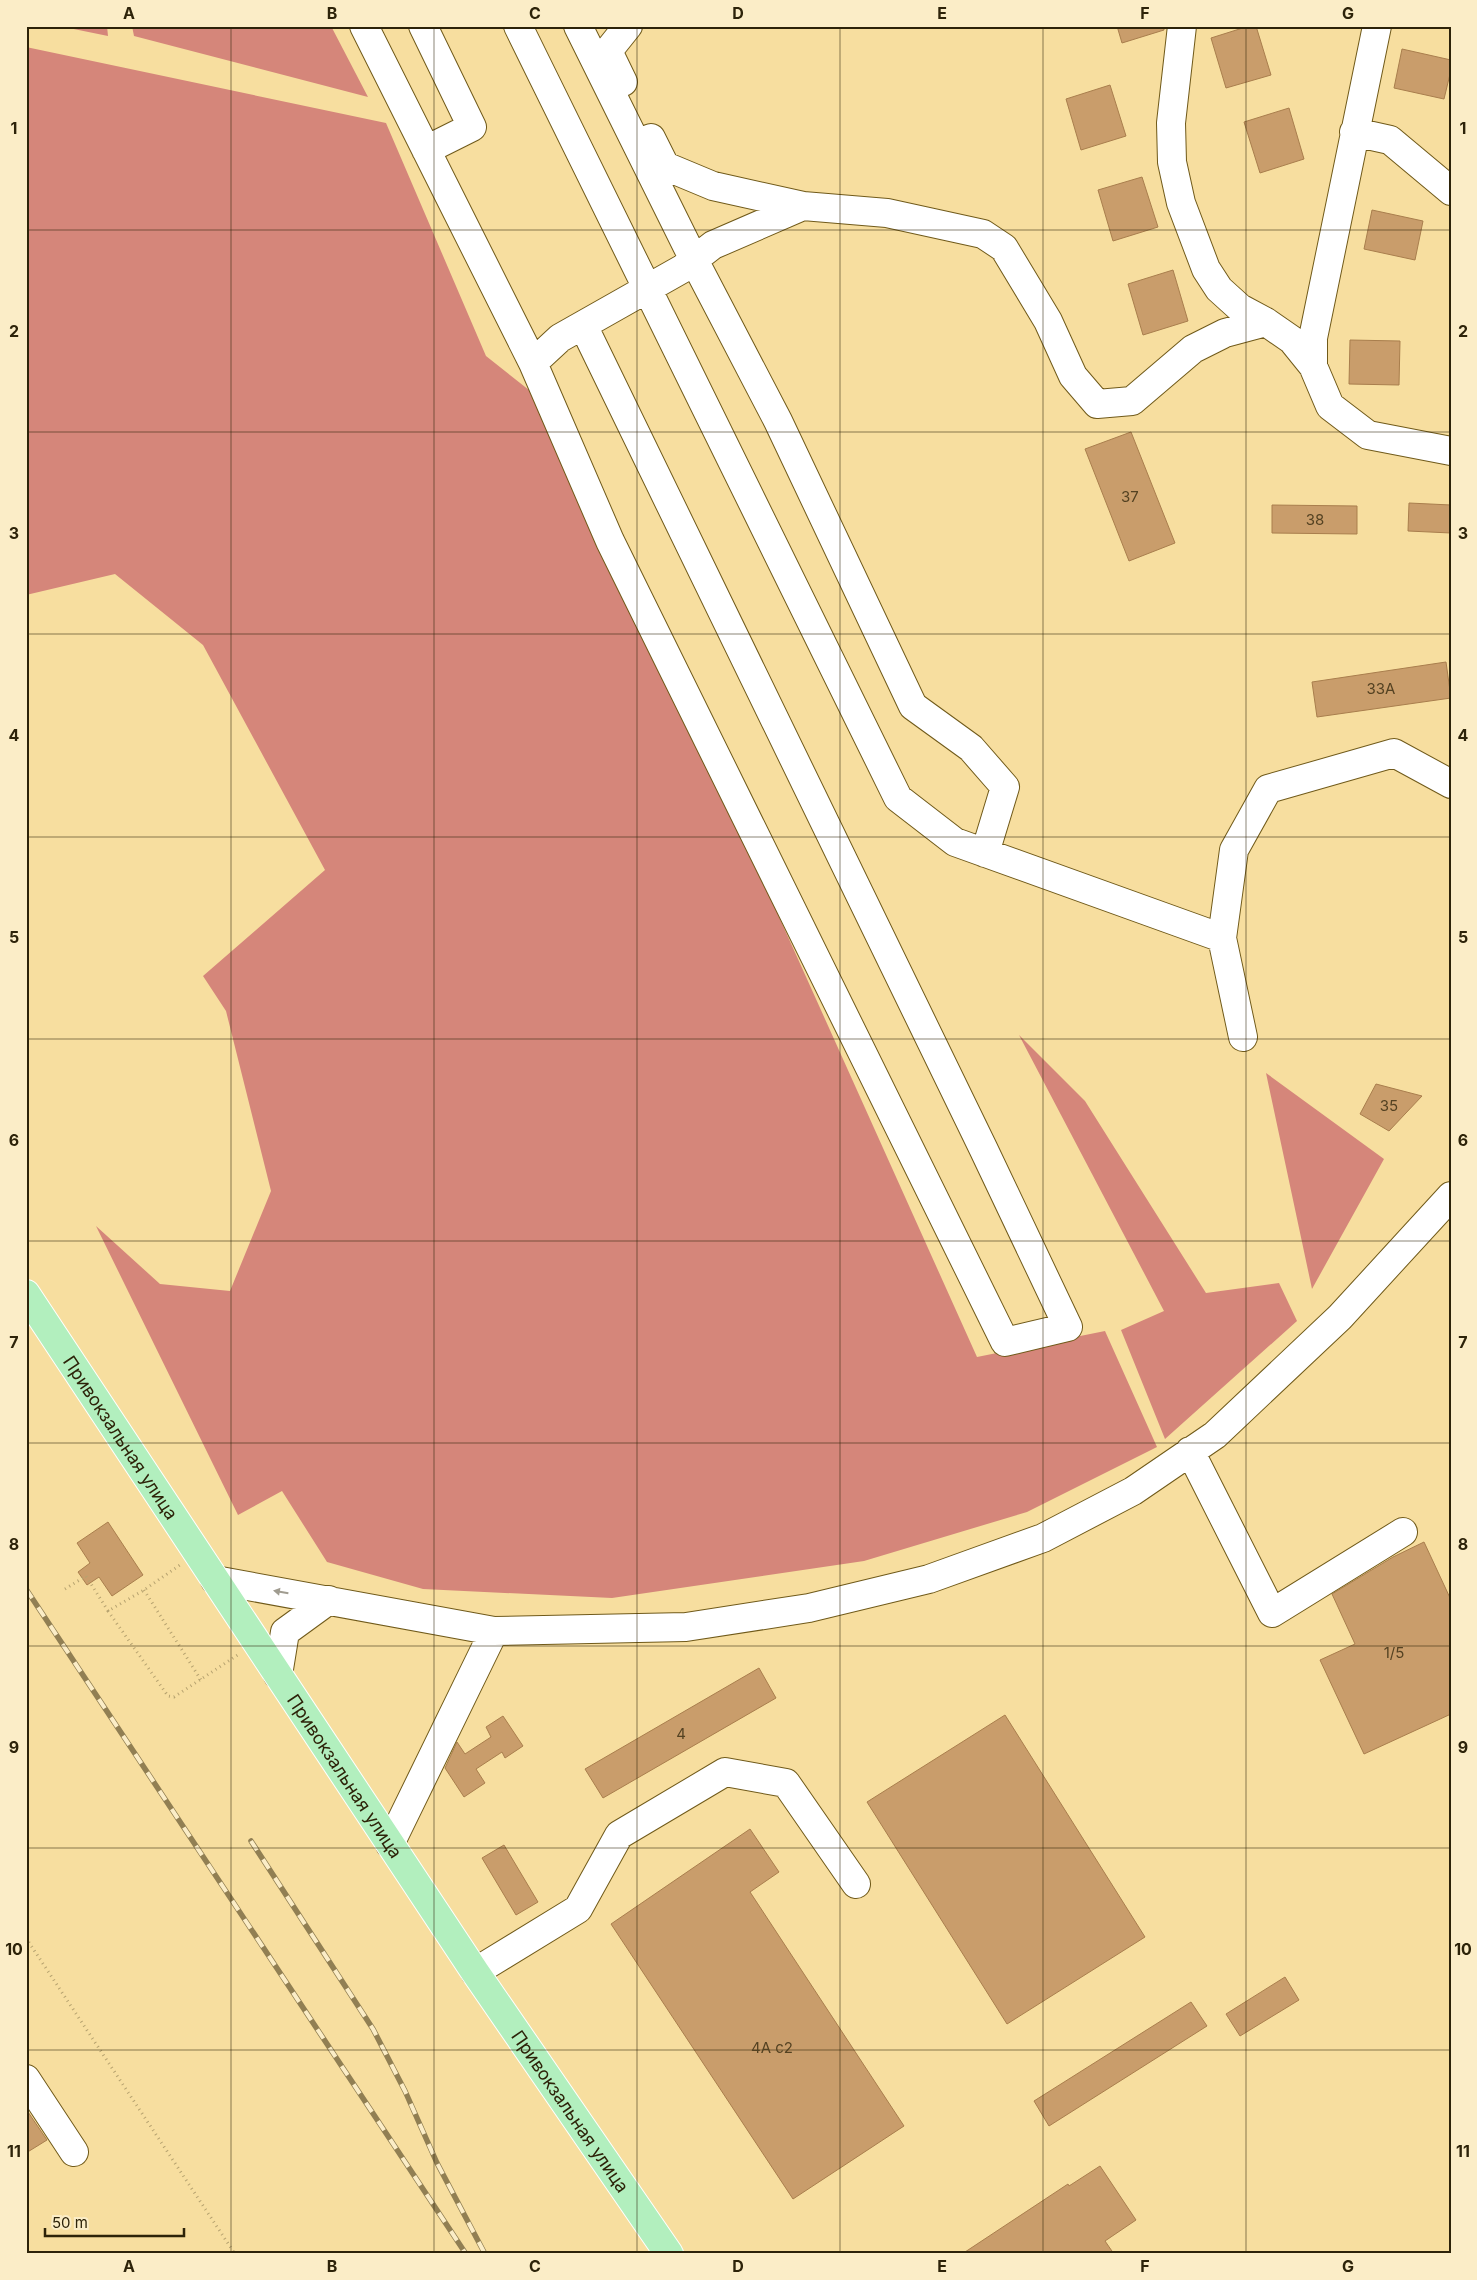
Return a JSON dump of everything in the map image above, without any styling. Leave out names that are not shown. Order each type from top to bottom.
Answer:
[{"type":"main road","name":"Привокзальная улица","points":[[26,1294],[475,1972],[669,2254]]},
{"type":"street","points":[[364,26],[534,363],[610,541],[1004,1342],[1068,1327],[583,325]]},
{"type":"street","points":[[422,26],[472,127],[426,150]]},
{"type":"street","points":[[518,26],[898,798],[955,842],[1222,938]]},
{"type":"street","points":[[578,26],[694,260],[778,422],[913,706],[971,748],[1006,787],[985,853]]},
{"type":"street","points":[[628,26],[608,51],[665,166],[713,186],[803,206],[887,213],[983,234],[1004,248],[1048,321],[1073,376],[1097,404],[1132,401],[1193,349],[1225,333],[1266,322]]},
{"type":"street","points":[[1182,26],[1172,123],[1172,162],[1182,203],[1206,269],[1219,289],[1240,308],[1266,322],[1292,340],[1313,366],[1330,406],[1368,435],[1451,451]]},
{"type":"street","points":[[1313,366],[1313,338],[1377,26]]},
{"type":"street","points":[[1354,132],[1390,140],[1451,191]]},
{"type":"street","points":[[534,363],[560,338],[694,260],[713,244],[803,206]]},
{"type":"street","points":[[1243,1037],[1222,938],[1234,850],[1268,790],[1394,753],[1451,784]]},
{"type":"street","points":[[215,1580],[494,1632],[686,1627],[809,1608],[929,1579],[1043,1538],[1133,1491],[1215,1435],[1340,1317],[1451,1196]]},
{"type":"street","points":[[1190,1452],[1272,1613],[1404,1532]]},
{"type":"street","points":[[278,1675],[286,1632],[329,1600]]},
{"type":"street","points":[[390,1844],[494,1632]]},
{"type":"street","points":[[475,1972],[578,1909],[619,1835],[725,1772],[786,1783],[856,1884]]},
{"type":"street","points":[[26,2079],[74,2152]]},
{"type":"path","points":[[108,1610],[144,1590],[196,1553]]},
{"type":"path","points":[[65,1589],[86,1576],[168,1696],[174,1697],[246,1650]]},
{"type":"path","points":[[144,1590],[201,1680]]},
{"type":"path","points":[[26,1938],[235,2254]]},
{"type":"shaded area","points":[[59,26],[107,26],[108,36]]},
{"type":"shaded area","points":[[132,26],[331,26],[368,97],[134,36]]},
{"type":"shaded area","points":[[26,47],[386,123],[486,356],[534,394],[610,541],[977,1357],[1105,1331],[1157,1447],[1027,1512],[864,1561],[612,1598],[423,1589],[327,1562],[282,1491],[238,1515],[96,1226],[160,1284],[230,1291],[271,1191],[226,1011],[203,976],[325,870],[203,645],[115,574],[26,595]]},
{"type":"shaded area","points":[[1019,1035],[1085,1101],[1206,1293],[1279,1283],[1297,1321],[1165,1439],[1121,1330],[1164,1311]]},
{"type":"shaded area","points":[[1266,1073],[1384,1159],[1312,1289]]},
{"type":"building","points":[[1117,26],[1164,26],[1164,30],[1122,43]]},
{"type":"building","points":[[1249,26],[1256,26],[1271,75],[1226,88],[1211,38]]},
{"type":"building","points":[[1402,49],[1451,60],[1451,70],[1444,99],[1394,88]]},
{"type":"building","points":[[1110,85],[1126,136],[1081,150],[1066,99]]},
{"type":"building","points":[[1289,108],[1304,159],[1260,173],[1244,122]]},
{"type":"building","points":[[1142,177],[1158,227],[1113,241],[1098,190]]},
{"type":"building","points":[[1372,210],[1423,221],[1415,260],[1364,249]]},
{"type":"building","points":[[1173,270],[1188,321],[1143,335],[1128,284]]},
{"type":"building","points":[[1350,340],[1400,341],[1399,385],[1349,384]]},
{"type":"building","points":[[1131,432],[1175,543],[1129,561],[1085,449]]},
{"type":"building","points":[[1409,503],[1451,505],[1451,533],[1408,531]]},
{"type":"building","points":[[1272,505],[1357,506],[1357,534],[1272,533]]},
{"type":"building","points":[[1446,662],[1451,698],[1317,717],[1312,682]]},
{"type":"building","points":[[1376,1084],[1422,1096],[1389,1131],[1360,1114]]},
{"type":"building","points":[[108,1522],[143,1575],[112,1596],[99,1577],[87,1585],[78,1572],[90,1563],[77,1543]]},
{"type":"building","points":[[1424,1542],[1451,1600],[1451,1714],[1364,1754],[1320,1660],[1355,1644],[1332,1594],[1393,1557]]},
{"type":"building","points":[[759,1668],[776,1698],[603,1798],[585,1769]]},
{"type":"building","points":[[1005,1715],[1145,1937],[1007,2024],[867,1802]]},
{"type":"building","points":[[503,1716],[523,1746],[505,1758],[502,1752],[476,1769],[485,1783],[464,1797],[445,1768],[457,1742],[465,1754],[491,1737],[486,1727]]},
{"type":"building","points":[[750,1829],[779,1872],[750,1892],[904,2126],[793,2199],[611,1924]]},
{"type":"building","points":[[504,1845],[538,1902],[516,1915],[482,1858]]},
{"type":"building","points":[[1285,1977],[1299,2000],[1240,2036],[1226,2014]]},
{"type":"building","points":[[1191,2002],[1207,2026],[1049,2126],[1034,2101]]},
{"type":"building","points":[[26,2109],[47,2140],[26,2153]]},
{"type":"building","points":[[1100,2166],[1136,2220],[1105,2241],[1114,2254],[962,2254],[1068,2184],[1069,2186]]},
{"type":"railway","points":[[26,1589],[466,2254]]},
{"type":"railway","points":[[251,1841],[373,2029],[405,2091],[437,2163],[485,2254]]}]
